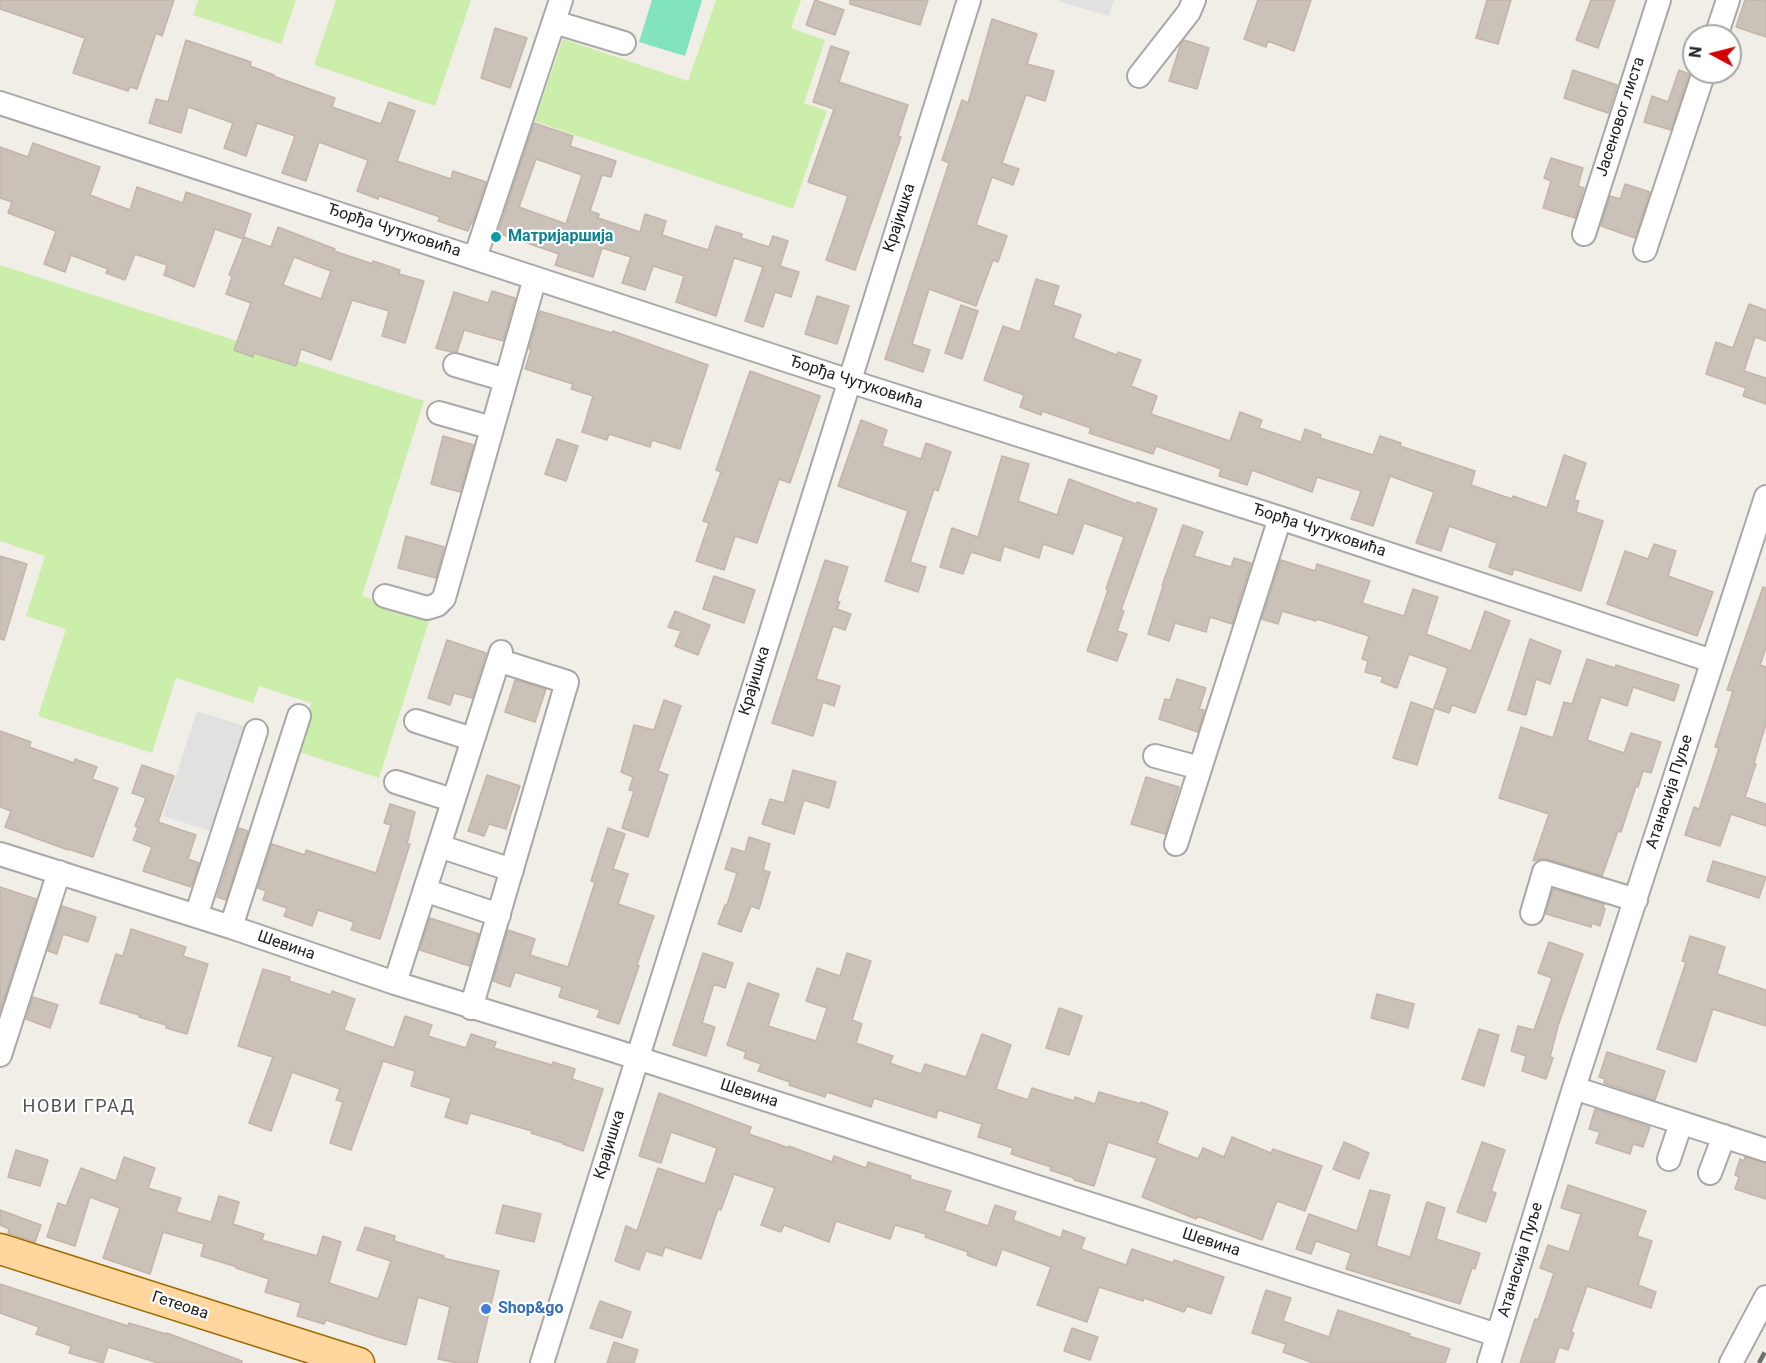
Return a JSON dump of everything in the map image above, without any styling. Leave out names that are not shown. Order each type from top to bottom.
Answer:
[{"type":"main road","name":"Гетеова","points":[[0,1249],[359,1363]]},
{"type":"street","points":[[475,258],[561,0]]},
{"type":"street","name":"Крајишка","points":[[542,1363],[969,0]]},
{"type":"street","points":[[1139,76],[1189,12],[1194,0]]},
{"type":"street","name":"Јасеновог листа","points":[[1584,234],[1659,0]]},
{"type":"street","points":[[1720,24],[1728,0]]},
{"type":"street","points":[[554,22],[624,43]]},
{"type":"street","points":[[1645,250],[1700,84]]},
{"type":"street","name":"Ђорђа Чутуковића","points":[[0,103],[849,381],[1280,518],[1712,661]]},
{"type":"street","points":[[385,596],[427,608],[437,605],[444,598],[535,278]]},
{"type":"street","points":[[455,365],[506,380]]},
{"type":"street","points":[[439,413],[492,428]]},
{"type":"street","name":"Атанасија Пуље","points":[[1489,1363],[1574,1088],[1766,497]]},
{"type":"street","points":[[1176,844],[1280,518]]},
{"type":"street","points":[[395,983],[472,739],[505,658],[567,682],[471,1008]]},
{"type":"street","points":[[231,927],[299,716]]},
{"type":"street","points":[[416,721],[472,739]]},
{"type":"street","points":[[196,916],[256,732]]},
{"type":"street","points":[[1155,756],[1200,768]]},
{"type":"street","points":[[396,782],[452,800]]},
{"type":"street","points":[[448,849],[512,870]]},
{"type":"street","name":"Шевина","points":[[0,854],[231,927],[471,1008],[637,1058],[1497,1335]]},
{"type":"street","points":[[0,1054],[59,872]]},
{"type":"street","points":[[1532,913],[1544,872],[1636,900]]},
{"type":"street","points":[[436,894],[499,915]]},
{"type":"street","points":[[1574,1088],[1766,1149]]},
{"type":"street","points":[[1669,1159],[1681,1123]]},
{"type":"street","points":[[1710,1173],[1724,1136]]},
{"type":"street","points":[[1731,1363],[1766,1297]]},
{"type":"green space","points":[[198,0],[296,0],[281,44],[193,15]]},
{"type":"green space","points":[[336,0],[471,0],[435,106],[314,65]]},
{"type":"green space","points":[[652,0],[702,0],[685,56],[639,42]]},
{"type":"green space","points":[[716,0],[801,0],[791,28],[825,40],[804,103],[827,111],[793,209],[534,121],[563,39],[688,81]]},
{"type":"green space","points":[[0,265],[424,401],[362,596],[430,618],[379,778],[296,751],[311,703],[259,686],[253,703],[176,678],[152,753],[38,716],[66,629],[26,616],[45,556],[0,541]]},
{"type":"shaded area","points":[[1061,0],[1114,0],[1109,16],[1060,2]]},
{"type":"shaded area","points":[[197,711],[247,727],[213,832],[163,816]]},
{"type":"building","points":[[0,0],[174,0],[162,36],[156,33],[137,89],[130,87],[128,91],[73,73],[85,38],[0,9]]},
{"type":"building","points":[[815,0],[844,10],[835,35],[806,25]]},
{"type":"building","points":[[850,0],[928,0],[920,25],[850,4]]},
{"type":"building","points":[[1258,0],[1311,0],[1294,51],[1268,41],[1266,47],[1244,39]]},
{"type":"building","points":[[1487,0],[1511,0],[1498,44],[1476,38]]},
{"type":"building","points":[[1591,0],[1615,0],[1598,48],[1576,40]]},
{"type":"building","points":[[1745,0],[1766,0],[1766,37],[1742,29],[1742,24],[1737,24]]},
{"type":"building","points":[[992,19],[1037,34],[1027,64],[1054,71],[1045,101],[1026,95],[1002,163],[1019,169],[1013,185],[992,177],[976,225],[1007,236],[998,262],[993,260],[976,306],[929,289],[912,344],[930,350],[923,372],[885,359],[949,163],[942,160],[962,100],[968,103]]},
{"type":"building","points":[[495,28],[527,38],[510,88],[481,78]]},
{"type":"building","points":[[186,40],[251,62],[250,66],[273,76],[335,98],[332,107],[381,124],[389,102],[415,111],[397,161],[451,179],[453,171],[486,182],[468,231],[438,221],[440,217],[379,196],[378,199],[357,191],[368,160],[319,142],[306,181],[282,173],[295,136],[257,123],[246,156],[224,148],[233,123],[188,107],[181,133],[149,123],[156,99],[168,102]]},
{"type":"building","points":[[1184,40],[1209,48],[1197,89],[1169,81]]},
{"type":"building","points":[[831,46],[849,52],[839,82],[908,105],[898,136],[901,137],[855,270],[826,260],[848,196],[808,182],[834,109],[813,102]]},
{"type":"building","points":[[1573,70],[1617,85],[1608,113],[1564,98]]},
{"type":"building","points":[[1679,70],[1682,71],[1682,84],[1686,84],[1671,130],[1644,122],[1652,96],[1668,102]]},
{"type":"building","points":[[534,123],[573,136],[570,146],[616,161],[611,177],[602,175],[590,211],[599,214],[598,218],[640,232],[645,214],[666,221],[662,235],[708,250],[716,226],[742,234],[741,238],[769,247],[773,236],[788,241],[780,266],[799,272],[791,297],[775,292],[763,327],[745,321],[763,267],[734,258],[716,316],[676,302],[684,276],[653,266],[645,290],[622,283],[631,257],[602,248],[593,277],[555,265],[559,254],[498,233]],"holes":[[[536,159],[582,175],[566,224],[519,207]]]},
{"type":"building","points":[[33,143],[100,167],[90,195],[130,210],[137,187],[183,203],[186,192],[251,214],[243,239],[215,229],[194,287],[164,275],[167,265],[135,254],[125,280],[106,273],[108,269],[71,255],[65,272],[44,264],[56,231],[8,213],[12,202],[0,198],[0,147],[28,157]]},
{"type":"building","points":[[1551,158],[1583,168],[1578,186],[1584,188],[1575,218],[1543,208],[1551,181],[1544,178]]},
{"type":"building","points":[[1625,184],[1650,192],[1635,238],[1601,226],[1610,196],[1620,199]]},
{"type":"building","points":[[278,227],[335,249],[334,251],[400,270],[399,274],[424,281],[405,343],[382,336],[389,311],[352,300],[331,360],[301,349],[296,366],[254,353],[253,357],[234,350],[251,303],[226,294],[232,277],[229,275],[244,237],[271,247]],"holes":[[[294,257],[331,271],[321,299],[283,285]]]},
{"type":"building","points":[[1036,279],[1059,286],[1053,305],[1081,315],[1073,338],[1117,355],[1118,352],[1141,360],[1131,386],[1157,396],[1151,414],[1230,441],[1240,412],[1262,420],[1259,428],[1301,442],[1305,429],[1321,435],[1320,438],[1373,455],[1380,436],[1401,443],[1400,446],[1475,471],[1471,485],[1547,508],[1564,455],[1586,463],[1574,500],[1579,501],[1576,512],[1603,521],[1581,591],[1514,569],[1512,575],[1489,567],[1497,543],[1449,526],[1441,551],[1416,543],[1434,492],[1390,476],[1373,526],[1351,519],[1361,491],[1317,477],[1312,492],[1252,470],[1247,485],[1219,476],[1221,469],[1156,446],[1153,454],[1089,433],[1091,428],[1042,411],[1041,415],[1020,407],[1024,395],[984,380],[1003,326],[1020,332]]},
{"type":"building","points":[[492,291],[515,298],[503,341],[464,330],[457,352],[436,348],[454,292],[488,303]]},
{"type":"building","points":[[817,296],[849,306],[837,344],[805,334]]},
{"type":"building","points":[[1749,304],[1766,310],[1766,341],[1755,337],[1744,371],[1766,378],[1766,404],[1743,396],[1746,388],[1706,374],[1716,342],[1733,348]]},
{"type":"building","points":[[961,305],[978,311],[962,359],[945,353]]},
{"type":"building","points":[[540,311],[612,333],[613,331],[708,365],[680,449],[652,440],[650,447],[609,434],[607,440],[582,432],[593,396],[571,389],[573,384],[525,369]]},
{"type":"building","points":[[750,371],[820,396],[790,483],[779,479],[757,543],[735,536],[724,570],[696,561],[709,523],[703,521],[721,472],[716,470]]},
{"type":"building","points":[[861,420],[887,430],[882,446],[921,459],[926,443],[951,452],[938,491],[934,489],[910,562],[926,567],[918,592],[885,581],[908,511],[838,486]]},
{"type":"building","points":[[443,436],[474,445],[460,492],[431,484]]},
{"type":"building","points":[[557,439],[578,446],[566,481],[545,474]]},
{"type":"building","points":[[1002,456],[1029,464],[1018,501],[1057,515],[1069,479],[1136,504],[1137,502],[1157,509],[1121,610],[1124,611],[1117,631],[1127,634],[1117,661],[1087,651],[1124,537],[1084,523],[1073,554],[1043,544],[1039,558],[1004,546],[1000,561],[971,552],[963,574],[940,567],[952,528],[978,537]]},
{"type":"building","points":[[1183,525],[1203,532],[1194,556],[1231,567],[1234,558],[1251,563],[1232,624],[1210,617],[1206,632],[1175,623],[1169,641],[1148,634]]},
{"type":"building","points":[[406,536],[444,547],[436,578],[398,568]]},
{"type":"building","points":[[1654,544],[1676,551],[1668,576],[1713,592],[1697,636],[1607,604],[1625,551],[1648,559]]},
{"type":"building","points":[[0,556],[27,564],[4,640],[0,639]]},
{"type":"building","points":[[825,560],[848,567],[837,601],[840,602],[837,609],[851,614],[845,630],[833,626],[816,679],[840,686],[834,706],[823,702],[813,736],[772,723]]},
{"type":"building","points":[[1281,560],[1315,571],[1317,564],[1370,581],[1362,603],[1404,616],[1413,589],[1438,597],[1426,634],[1471,651],[1485,611],[1510,621],[1475,713],[1452,705],[1449,713],[1434,708],[1448,668],[1409,654],[1397,688],[1381,682],[1383,677],[1365,672],[1368,661],[1362,659],[1369,636],[1317,619],[1316,621],[1282,611],[1278,624],[1262,619]]},
{"type":"building","points":[[714,576],[755,590],[744,623],[703,609]]},
{"type":"building","points":[[1763,587],[1766,588],[1766,648],[1760,665],[1766,667],[1766,724],[1745,797],[1766,804],[1766,826],[1731,814],[1720,846],[1685,835],[1694,807],[1699,809],[1719,748],[1715,747],[1733,691],[1727,690]]},
{"type":"building","points":[[675,611],[710,625],[698,655],[675,646],[681,631],[668,627]]},
{"type":"building","points":[[1530,639],[1561,651],[1550,684],[1536,679],[1526,715],[1508,710]]},
{"type":"building","points":[[447,640],[486,653],[472,698],[454,693],[450,705],[428,698]]},
{"type":"building","points":[[1587,659],[1615,668],[1616,665],[1679,685],[1674,701],[1633,687],[1627,706],[1601,697],[1587,740],[1624,753],[1631,733],[1661,742],[1651,773],[1643,771],[1638,787],[1636,786],[1621,832],[1618,831],[1602,876],[1548,859],[1533,861],[1549,814],[1499,798],[1521,727],[1553,738],[1564,702],[1572,704]]},
{"type":"building","points":[[1177,679],[1206,688],[1199,709],[1204,710],[1198,732],[1159,719],[1165,699],[1170,700]]},
{"type":"building","points":[[515,680],[546,689],[535,722],[505,712]]},
{"type":"building","points":[[664,700],[681,706],[658,771],[668,775],[648,837],[622,828],[634,791],[629,790],[633,777],[621,772],[634,725],[654,730]]},
{"type":"building","points":[[1411,702],[1434,710],[1417,765],[1393,758]]},
{"type":"building","points":[[0,731],[31,742],[29,747],[74,763],[75,759],[97,767],[92,779],[118,788],[93,857],[5,827],[11,811],[0,807]]},
{"type":"building","points":[[142,765],[174,776],[158,822],[196,835],[188,859],[199,863],[191,887],[143,871],[152,847],[133,840],[138,828],[135,826],[146,798],[132,793]]},
{"type":"building","points":[[793,770],[836,782],[829,808],[804,800],[794,834],[762,824],[770,799],[784,803]]},
{"type":"building","points":[[487,775],[520,786],[506,829],[489,824],[484,836],[468,831]]},
{"type":"building","points":[[1146,777],[1179,787],[1165,834],[1131,824]]},
{"type":"building","points":[[390,804],[415,812],[407,844],[410,844],[380,939],[351,930],[354,922],[318,910],[312,926],[284,916],[287,908],[263,900],[266,891],[258,888],[272,844],[305,855],[306,850],[376,873],[391,825],[384,823]]},
{"type":"building","points":[[239,828],[248,831],[226,900],[217,897]]},
{"type":"building","points":[[608,828],[625,834],[613,869],[628,874],[618,904],[654,916],[619,1024],[597,1017],[600,1010],[559,997],[562,987],[515,972],[510,987],[493,981],[508,930],[535,939],[530,955],[568,967],[595,882],[591,881]]},
{"type":"building","points":[[749,837],[770,844],[763,870],[770,872],[759,909],[751,906],[741,932],[718,924],[725,905],[727,905],[737,873],[725,869],[732,848],[745,852]]},
{"type":"building","points":[[1713,861],[1766,877],[1759,898],[1707,881]]},
{"type":"building","points":[[0,887],[36,899],[0,1011]]},
{"type":"building","points":[[1553,889],[1604,904],[1605,909],[1600,926],[1592,923],[1591,927],[1546,914]]},
{"type":"building","points":[[62,906],[96,917],[88,942],[63,934],[57,954],[48,951]]},
{"type":"building","points":[[430,918],[479,934],[469,966],[420,950]]},
{"type":"building","points":[[131,929],[186,947],[183,956],[208,964],[187,1034],[100,1003],[116,954],[123,956]]},
{"type":"building","points":[[1690,936],[1725,947],[1717,974],[1766,990],[1766,1026],[1713,1009],[1696,1062],[1657,1049],[1686,962],[1682,961]]},
{"type":"building","points":[[1549,942],[1583,954],[1558,1026],[1550,1057],[1553,1058],[1546,1079],[1522,1071],[1526,1056],[1511,1051],[1518,1026],[1534,1030],[1552,978],[1538,973]]},
{"type":"building","points":[[703,953],[733,963],[725,988],[714,984],[702,1023],[715,1027],[706,1056],[673,1045]]},
{"type":"building","points":[[847,953],[871,961],[852,1020],[862,1024],[856,1043],[893,1056],[890,1063],[921,1074],[925,1064],[966,1077],[982,1034],[1011,1045],[996,1089],[1028,1100],[1032,1088],[1074,1101],[1075,1097],[1095,1104],[1099,1092],[1141,1104],[1141,1102],[1168,1112],[1157,1143],[1198,1159],[1203,1148],[1224,1157],[1232,1137],[1271,1153],[1273,1149],[1322,1166],[1305,1211],[1277,1201],[1262,1240],[1197,1216],[1196,1219],[1142,1197],[1157,1158],[1108,1142],[1094,1186],[1050,1170],[1051,1167],[1011,1154],[1013,1148],[978,1137],[982,1124],[938,1110],[936,1118],[874,1098],[871,1107],[827,1092],[825,1097],[789,1085],[790,1082],[758,1071],[761,1064],[744,1058],[746,1052],[727,1045],[748,983],[779,994],[768,1026],[816,1041],[827,1008],[806,1001],[817,968],[840,976]]},
{"type":"building","points":[[263,969],[290,977],[289,981],[331,995],[332,991],[355,999],[344,1030],[394,1048],[405,1016],[432,1025],[428,1036],[466,1048],[471,1034],[496,1042],[494,1048],[552,1065],[553,1062],[575,1069],[572,1079],[603,1089],[583,1151],[531,1133],[532,1131],[470,1113],[467,1124],[445,1117],[451,1098],[411,1086],[415,1071],[383,1061],[351,1150],[330,1143],[343,1102],[336,1100],[340,1089],[292,1072],[271,1131],[249,1123],[273,1057],[238,1046]]},
{"type":"building","points":[[1377,994],[1414,1004],[1408,1028],[1371,1018]]},
{"type":"building","points":[[33,997],[58,1005],[50,1028],[26,1019]]},
{"type":"building","points":[[1059,1008],[1082,1016],[1069,1055],[1046,1048]]},
{"type":"building","points":[[1479,1029],[1499,1035],[1484,1086],[1462,1079]]},
{"type":"building","points":[[1607,1052],[1665,1071],[1655,1100],[1604,1083],[1605,1079],[1599,1077]]},
{"type":"building","points":[[659,1093],[751,1127],[749,1134],[789,1148],[789,1146],[832,1162],[834,1156],[866,1168],[868,1162],[911,1176],[910,1179],[951,1191],[944,1211],[988,1226],[995,1205],[1016,1212],[1013,1220],[1061,1238],[1063,1230],[1085,1238],[1081,1249],[1126,1265],[1132,1249],[1224,1277],[1211,1314],[1187,1306],[1184,1312],[1144,1298],[1143,1301],[1099,1287],[1087,1322],[1037,1305],[1051,1267],[1002,1249],[996,1266],[967,1255],[968,1252],[925,1237],[926,1234],[895,1225],[890,1239],[836,1221],[829,1242],[784,1225],[781,1232],[761,1225],[775,1188],[734,1174],[721,1210],[718,1209],[701,1259],[665,1247],[662,1256],[646,1251],[639,1270],[615,1261],[626,1226],[637,1231],[658,1168],[705,1184],[717,1148],[671,1132],[661,1163],[639,1156]]},
{"type":"building","points":[[1595,1109],[1650,1127],[1643,1147],[1633,1144],[1630,1154],[1596,1143],[1600,1132],[1589,1129]]},
{"type":"building","points":[[1344,1142],[1369,1153],[1359,1179],[1333,1169]]},
{"type":"building","points":[[1482,1142],[1505,1150],[1491,1191],[1496,1193],[1486,1222],[1457,1212]]},
{"type":"building","points":[[16,1150],[48,1160],[40,1186],[8,1177]]},
{"type":"building","points":[[124,1157],[155,1168],[148,1188],[181,1198],[176,1212],[211,1222],[219,1196],[239,1202],[233,1224],[264,1234],[262,1240],[317,1256],[323,1236],[341,1242],[329,1283],[378,1299],[391,1261],[357,1250],[365,1227],[395,1236],[394,1241],[444,1256],[443,1258],[499,1271],[477,1363],[457,1363],[438,1359],[450,1307],[418,1297],[406,1345],[326,1320],[324,1324],[297,1316],[301,1303],[265,1292],[269,1279],[201,1256],[204,1244],[163,1232],[150,1274],[103,1258],[120,1208],[90,1197],[75,1246],[47,1237],[58,1203],[66,1206],[81,1168],[116,1181]]},
{"type":"building","points":[[1745,1157],[1766,1163],[1766,1199],[1735,1189],[1739,1177],[1735,1175],[1740,1159],[1744,1161]]},
{"type":"building","points":[[1568,1185],[1646,1211],[1637,1236],[1652,1241],[1638,1285],[1656,1292],[1651,1308],[1587,1286],[1571,1332],[1574,1333],[1568,1350],[1559,1347],[1554,1363],[1520,1363],[1554,1273],[1540,1268],[1548,1245],[1569,1252],[1581,1214],[1561,1208]]},
{"type":"building","points":[[1370,1190],[1390,1195],[1376,1246],[1410,1257],[1427,1202],[1445,1208],[1436,1239],[1480,1253],[1475,1269],[1472,1268],[1460,1304],[1346,1269],[1351,1253],[1316,1241],[1311,1254],[1296,1249],[1309,1214],[1357,1231]]},
{"type":"building","points":[[503,1205],[541,1214],[534,1242],[496,1233]]},
{"type":"building","points":[[0,1210],[41,1225],[35,1242],[8,1233],[9,1229],[0,1225]]},
{"type":"building","points":[[0,1284],[128,1326],[129,1323],[167,1333],[242,1361],[242,1363],[158,1363],[108,1347],[103,1363],[69,1353],[71,1346],[36,1334],[39,1327],[0,1313]]},
{"type":"building","points":[[1266,1290],[1291,1298],[1283,1321],[1329,1337],[1338,1310],[1450,1349],[1445,1363],[1313,1363],[1283,1352],[1286,1344],[1252,1333]]},
{"type":"building","points":[[600,1301],[631,1312],[622,1338],[590,1328]]},
{"type":"building","points":[[1072,1328],[1098,1337],[1090,1360],[1064,1351]]},
{"type":"building","points":[[614,1342],[638,1350],[634,1363],[607,1363]]},
{"type":"railway","points":[[1759,1363],[1766,1350]]},
{"type":"place","name":"Матријаршија","points":[[496,237]]},
{"type":"place","name":"Shop&go","points":[[486,1309]]},
{"type":"district","name":"НОВИ ГРАД","points":[[79,1107]]}]
